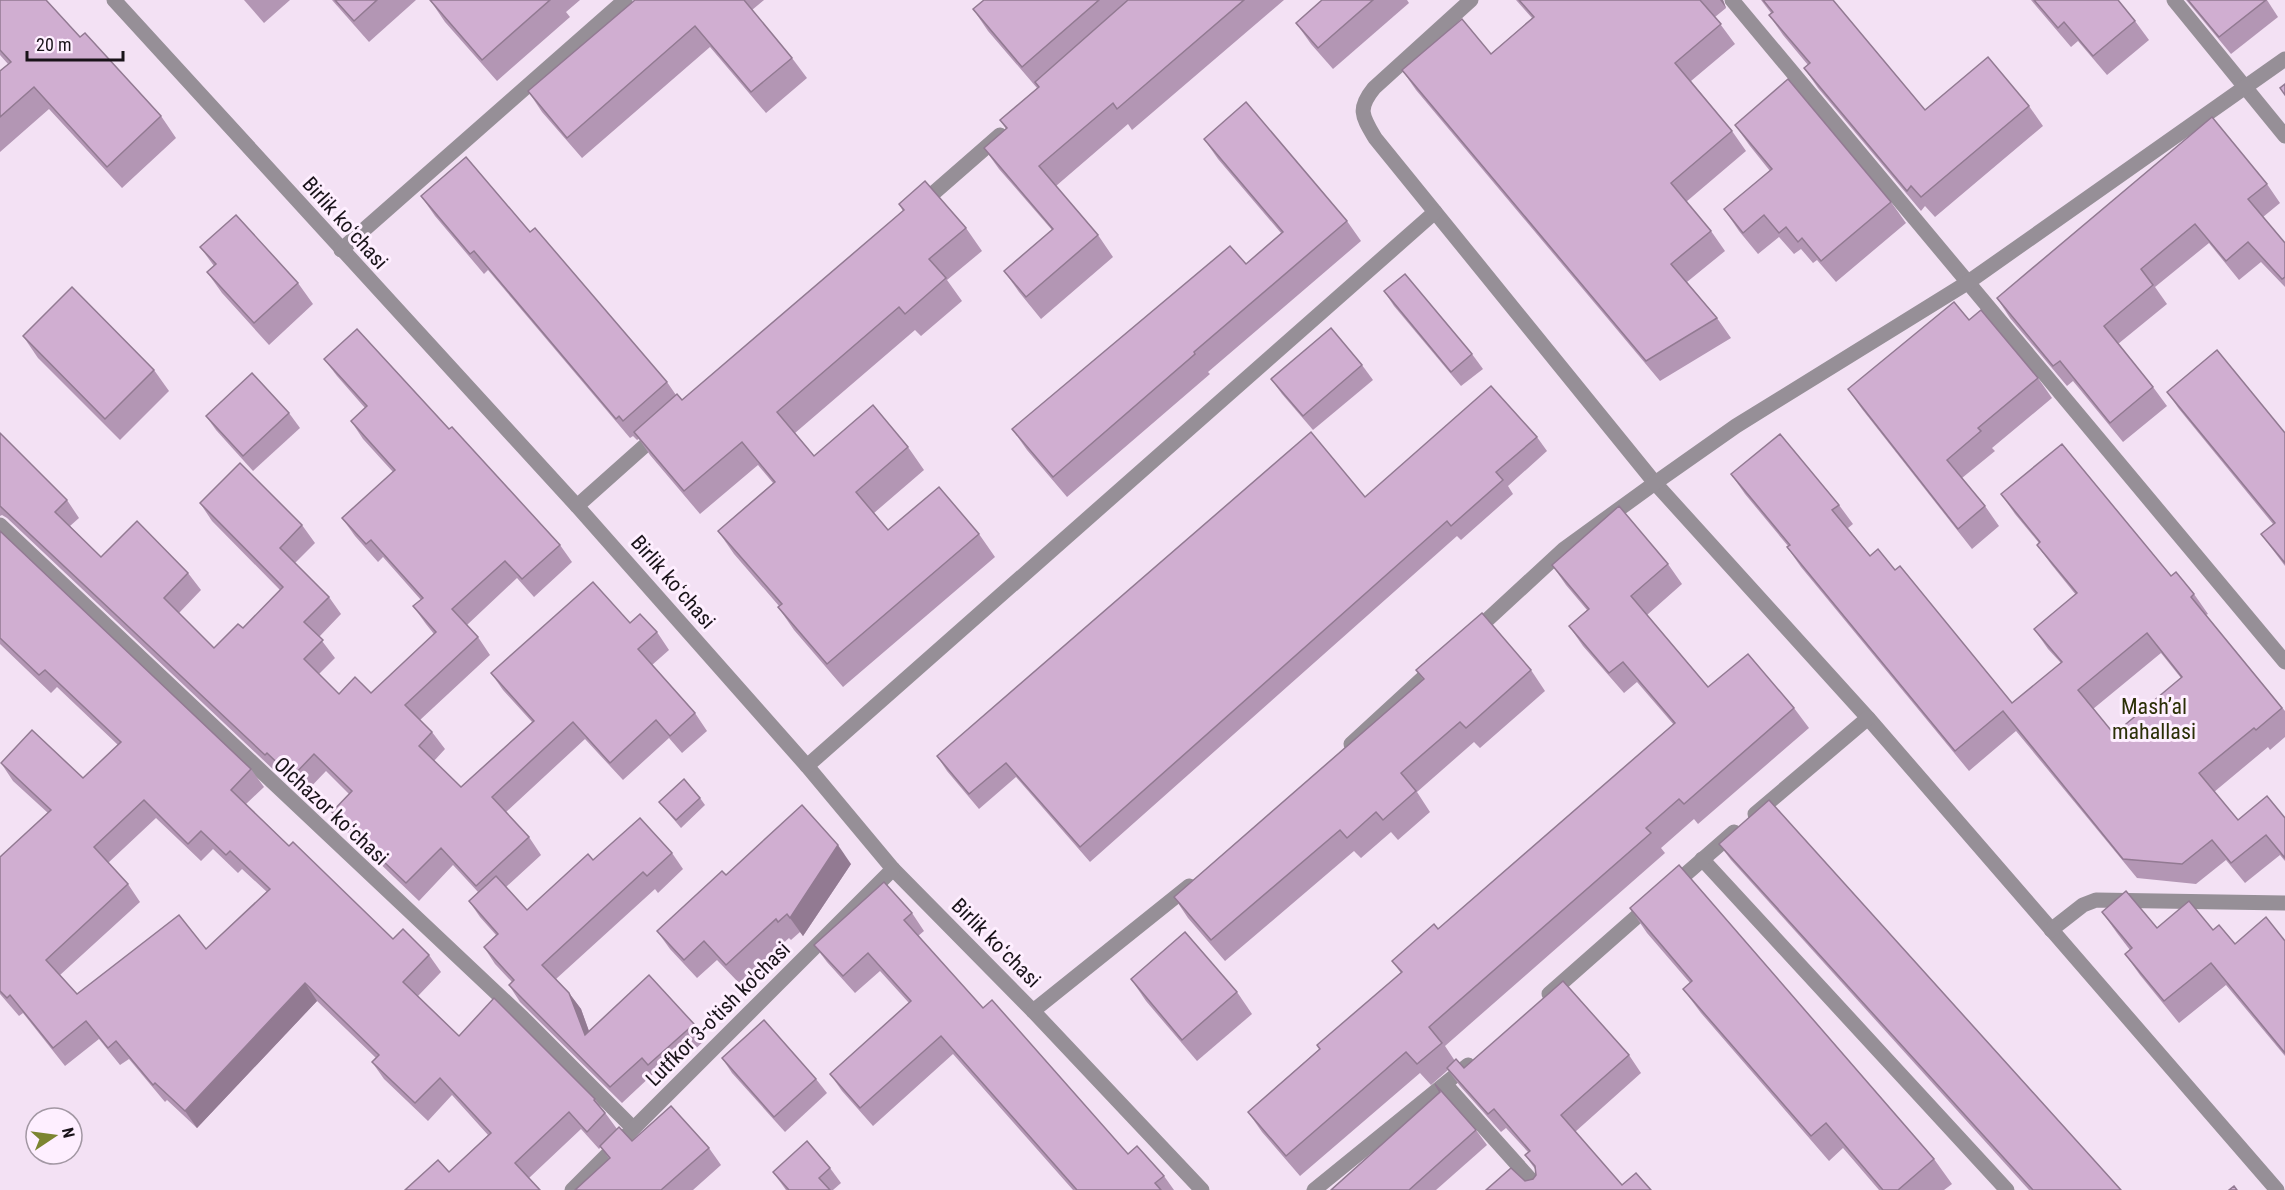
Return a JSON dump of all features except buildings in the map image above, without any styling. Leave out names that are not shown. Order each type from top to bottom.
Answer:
[{"type":"street","name":"Birlik koʻchasi","points":[[114,0],[577,506],[807,766],[893,869],[1033,1011],[1202,1190]]},
{"type":"street","points":[[341,250],[625,0]]},
{"type":"street","points":[[1732,0],[2285,662]]},
{"type":"street","points":[[2174,0],[2285,136]]},
{"type":"street","points":[[1460,3],[1374,88],[1363,102],[1363,119],[1375,138],[1655,483],[1868,718],[2277,1190]]},
{"type":"street","points":[[1343,751],[1564,549],[1736,426],[1967,283],[2285,59]]},
{"type":"street","points":[[910,213],[1009,126]]},
{"type":"street","points":[[807,766],[1436,212]]},
{"type":"street","points":[[577,506],[667,427]]},
{"type":"street","name":"Olchazor koʻchasi","points":[[0,525],[522,1018],[633,1128]]},
{"type":"street","points":[[1534,1007],[1702,859],[1868,718]]},
{"type":"street","points":[[1702,859],[2007,1190]]},
{"type":"street","name":"Lutfkor 3-o'tish ko'chasi","points":[[572,1190],[893,869]]},
{"type":"street","points":[[1033,1011],[1200,878]]},
{"type":"street","points":[[2051,930],[2083,904],[2096,900],[2285,903]]},
{"type":"street","points":[[1314,1190],[1446,1085],[1481,1054]]},
{"type":"street","points":[[1446,1085],[1540,1190]]},
{"type":"district","name":"Mashʼal mahallasi","points":[[2154,718]]}]
